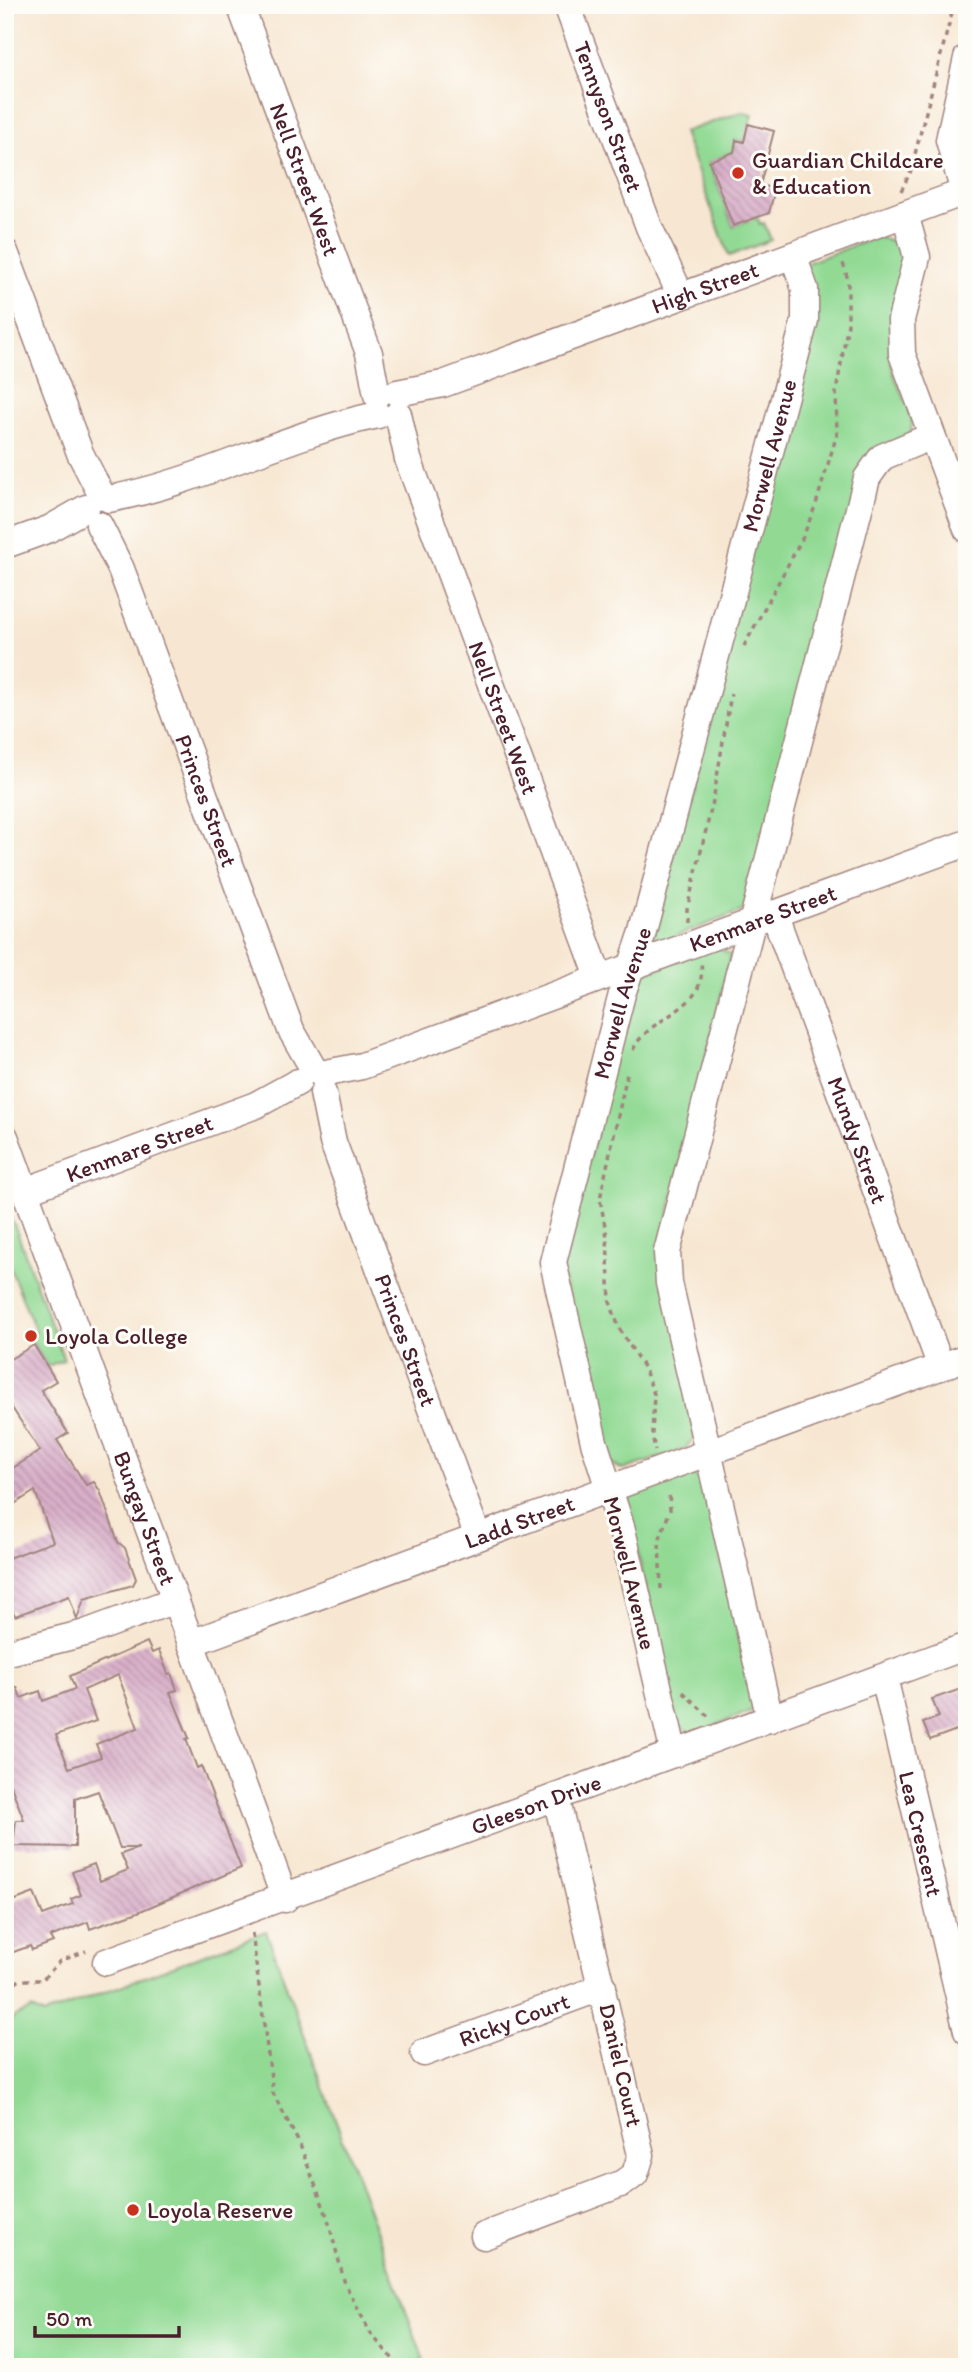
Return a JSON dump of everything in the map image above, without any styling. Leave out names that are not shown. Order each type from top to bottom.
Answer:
[{"type":"street","name":"Nell Street West","points":[[240,5],[599,977]]},
{"type":"street","name":"Tennyson Street","points":[[566,5],[675,298]]},
{"type":"street","points":[[965,191],[949,140],[967,58]]},
{"type":"street","name":"High Street","points":[[5,545],[835,240],[900,205],[965,191]]},
{"type":"street","points":[[900,205],[917,257],[901,320],[900,344],[966,523]]},
{"type":"street","name":"Princes Street","points":[[5,252],[478,1537]]},
{"type":"street","name":"Morwell Avenue","points":[[674,1754],[622,1530],[591,1429],[553,1262],[619,1006],[805,320],[807,298],[793,255]]},
{"type":"street","points":[[770,1719],[669,1283],[667,1252],[763,917],[867,478],[881,457],[932,436]]},
{"type":"street","name":"Kenmare Street","points":[[25,1191],[967,843]]},
{"type":"street","name":"Mundy Street","points":[[763,917],[941,1367]]},
{"type":"street","name":"Bungay Street","points":[[5,1137],[285,1899]]},
{"type":"street","name":"Ladd Street","points":[[191,1643],[967,1357]]},
{"type":"street","points":[[5,1653],[85,1633],[175,1600]]},
{"type":"street","name":"Gleeson Drive","points":[[97,1956],[285,1899],[967,1646]]},
{"type":"street","name":"Lea Crescent","points":[[884,1677],[967,2031]]},
{"type":"street","name":"Daniel Court","points":[[484,2236],[623,2183],[637,2169],[639,2143],[556,1797]]},
{"type":"street","name":"Ricky Court","points":[[424,2053],[603,1987]]},
{"type":"path","points":[[900,205],[954,5]]},
{"type":"path","points":[[742,649],[803,537],[837,434],[836,392],[848,334],[849,287],[835,240]]},
{"type":"path","points":[[631,1053],[645,1031],[684,1007],[695,995],[702,970],[686,918],[713,801],[733,684]]},
{"type":"path","points":[[628,1066],[600,1199],[607,1237],[613,1312],[654,1394],[653,1444],[671,1504],[659,1541],[661,1594]]},
{"type":"path","points":[[678,1683],[712,1720]]},
{"type":"path","points":[[246,1911],[251,1930],[273,2093],[305,2157],[327,2216],[345,2284],[371,2334],[400,2367]]},
{"type":"path","points":[[5,1985],[22,1980],[42,1980],[60,1961],[97,1956]]},
{"type":"green space","points":[[742,112],[753,115],[744,142],[736,140],[734,152],[709,162],[733,226],[757,217],[760,224],[764,223],[771,240],[729,256],[683,132]]},
{"type":"green space","points":[[877,237],[893,241],[899,250],[902,263],[891,359],[895,377],[910,413],[911,432],[884,447],[744,910],[659,943],[653,939],[811,317],[804,264]]},
{"type":"green space","points":[[715,946],[731,955],[663,1239],[695,1436],[685,1449],[623,1470],[610,1463],[561,1271],[630,994],[642,974]]},
{"type":"green space","points":[[7,1213],[14,1224],[64,1360],[47,1366],[29,1336],[36,1332],[5,1255]]},
{"type":"green space","points":[[689,1473],[704,1480],[754,1707],[751,1711],[694,1734],[677,1724],[626,1502],[633,1492]]},
{"type":"green space","name":"Loyola Reserve","points":[[266,1931],[424,2360],[407,2367],[5,2367],[5,2029],[15,2016],[32,2009],[44,2015]]},
{"type":"building","name":"Guardian Childcare & Education","points":[[748,124],[774,131],[760,185],[775,189],[769,213],[733,226],[709,161],[734,152],[736,140],[744,142]]},
{"type":"building","points":[[34,1345],[56,1381],[41,1390],[68,1433],[57,1440],[86,1485],[94,1482],[100,1491],[118,1542],[125,1548],[136,1579],[133,1585],[84,1599],[77,1619],[69,1596],[15,1616],[12,1609],[5,1611],[5,1559],[53,1542],[35,1491],[5,1510],[5,1473],[40,1451],[5,1397],[5,1362]]},
{"type":"building","points":[[147,1642],[152,1653],[159,1650],[177,1690],[170,1692],[189,1738],[186,1739],[197,1768],[201,1766],[241,1868],[138,1912],[90,1929],[88,1922],[50,1937],[53,1942],[32,1950],[30,1946],[5,1955],[5,1896],[13,1912],[13,1901],[34,1893],[43,1915],[73,1904],[71,1899],[81,1895],[72,1872],[94,1864],[100,1881],[128,1870],[121,1854],[139,1848],[120,1848],[98,1791],[75,1799],[75,1847],[13,1846],[16,1820],[24,1820],[11,1786],[5,1788],[5,1691],[17,1687],[21,1698],[40,1691],[43,1701],[75,1689],[70,1676]],"holes":[[[118,1675],[138,1728],[96,1744],[101,1757],[69,1768],[56,1735],[96,1721],[84,1690]]]},
{"type":"building","points":[[967,1687],[967,1726],[930,1740],[923,1723],[939,1717],[932,1699]]},
{"type":"place","name":"Guardian Childcare & Education","points":[[738,173]]},
{"type":"place","name":"Loyola College","points":[[31,1336]]},
{"type":"place","name":"Loyola Reserve","points":[[133,2210]]}]
